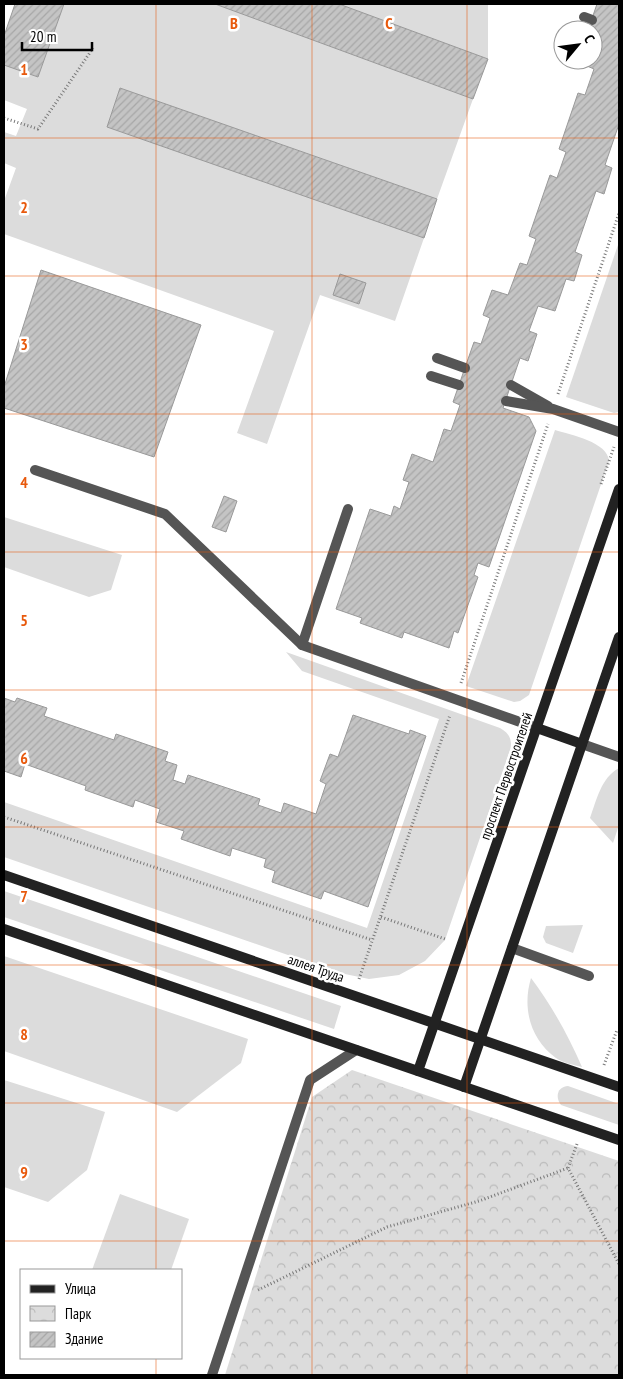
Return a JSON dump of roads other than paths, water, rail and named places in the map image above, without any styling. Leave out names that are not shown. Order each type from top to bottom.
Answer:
[{"type":"main road","name":"проспект Первостроителей","points":[[418,1071],[619,489]]},
{"type":"main road","points":[[464,1087],[619,637]]},
{"type":"main road","points":[[537,728],[582,744]]},
{"type":"main road","name":"аллея Труда","points":[[4,875],[619,1087]]},
{"type":"main road","points":[[4,929],[619,1140]]},
{"type":"lane","points":[[437,358],[465,368]]},
{"type":"lane","points":[[431,376],[459,385]]},
{"type":"lane","points":[[511,384],[553,409]]},
{"type":"lane","points":[[506,401],[553,409],[619,432]]},
{"type":"lane","points":[[35,470],[165,514],[302,645],[537,728]]},
{"type":"lane","points":[[302,645],[348,508]]},
{"type":"lane","points":[[582,744],[619,757]]},
{"type":"lane","points":[[512,948],[589,976]]},
{"type":"lane","points":[[212,1375],[310,1080],[356,1050]]}]
